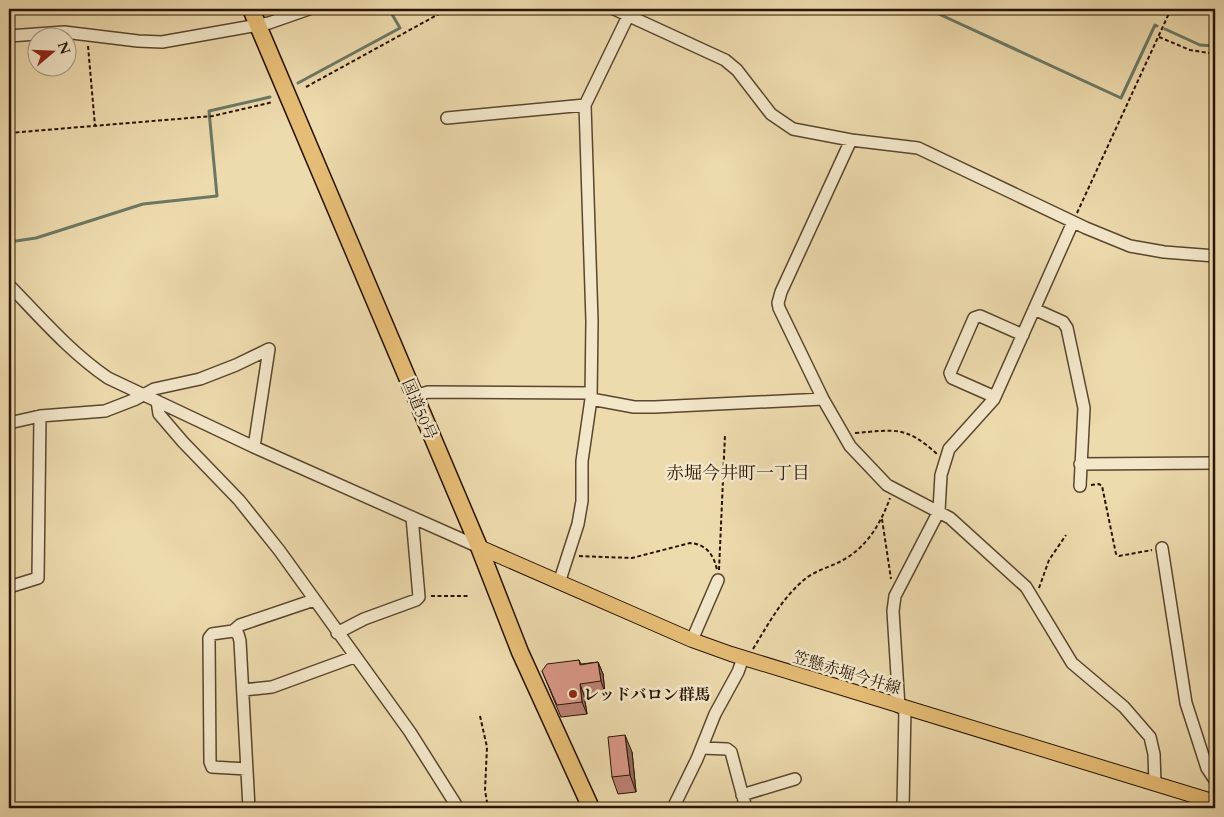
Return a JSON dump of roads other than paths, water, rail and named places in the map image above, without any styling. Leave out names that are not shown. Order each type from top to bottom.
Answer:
[{"type":"highway","name":"国道50号","points":[[251,9],[479,547],[520,652],[591,808]]},
{"type":"main road","name":"笠懸赤堀今井線","points":[[479,547],[692,640],[745,659],[1215,802]]},
{"type":"street","points":[[9,36],[47,31],[162,42],[269,23],[309,9]]},
{"type":"street","points":[[614,9],[630,12],[725,60],[737,70],[761,102],[782,124],[805,133],[918,148],[1073,222],[1130,246],[1164,252],[1215,256]]},
{"type":"street","points":[[559,582],[578,524],[582,500],[582,461],[591,396],[591,292],[585,105],[630,12]]},
{"type":"street","points":[[447,118],[585,105]]},
{"type":"street","points":[[851,140],[781,292],[778,303],[823,399],[843,434],[877,476],[893,488],[950,518],[1026,586],[1061,649],[1072,663],[1124,706],[1150,737],[1154,754],[1155,784]]},
{"type":"street","points":[[903,808],[902,708],[893,611],[895,596],[939,511],[941,475],[944,461],[950,449],[995,398],[1073,222]]},
{"type":"street","points":[[9,285],[89,365],[108,378],[254,447],[479,547]]},
{"type":"street","points":[[1034,309],[1062,322],[1068,328],[1084,408],[1080,486]]},
{"type":"street","points":[[995,398],[952,378],[950,373],[974,318],[980,316],[1023,335]]},
{"type":"street","points":[[9,423],[40,416],[105,411],[163,386],[200,379],[236,365],[269,349],[254,447]]},
{"type":"street","points":[[415,396],[428,392],[591,396],[634,407],[823,399]]},
{"type":"street","points":[[157,401],[159,414],[239,500],[279,550],[354,657],[410,732],[458,808]]},
{"type":"street","points":[[9,587],[38,578],[40,416]]},
{"type":"street","points":[[1080,464],[1215,463]]},
{"type":"street","points":[[337,633],[364,619],[416,600],[419,597],[412,517]]},
{"type":"street","points":[[1162,548],[1186,703],[1207,768],[1215,780]]},
{"type":"street","points":[[692,640],[718,580]]},
{"type":"street","points":[[234,632],[240,625],[314,600]]},
{"type":"street","points":[[247,769],[212,766],[210,762],[209,638],[212,634],[234,632],[238,634],[240,641],[242,690],[247,769],[249,808]]},
{"type":"street","points":[[242,690],[272,686],[354,657]]},
{"type":"street","points":[[673,808],[702,748],[715,714],[730,691],[745,659]]},
{"type":"street","points":[[702,748],[730,750],[746,808]]},
{"type":"street","points":[[742,795],[795,778]]},
{"type":"waterway","points":[[298,83],[400,28],[389,9]]},
{"type":"waterway","points":[[928,9],[1121,98],[1155,25],[1157,26]]},
{"type":"waterway","points":[[1165,29],[1200,45],[1215,46]]},
{"type":"waterway","points":[[9,242],[36,238],[143,204],[217,196],[209,111],[270,97]]},
{"type":"place","name":"レッドバロン群馬","points":[[573,694]]},
{"type":"district","name":"赤堀今井町一丁目","points":[[738,473]]}]
